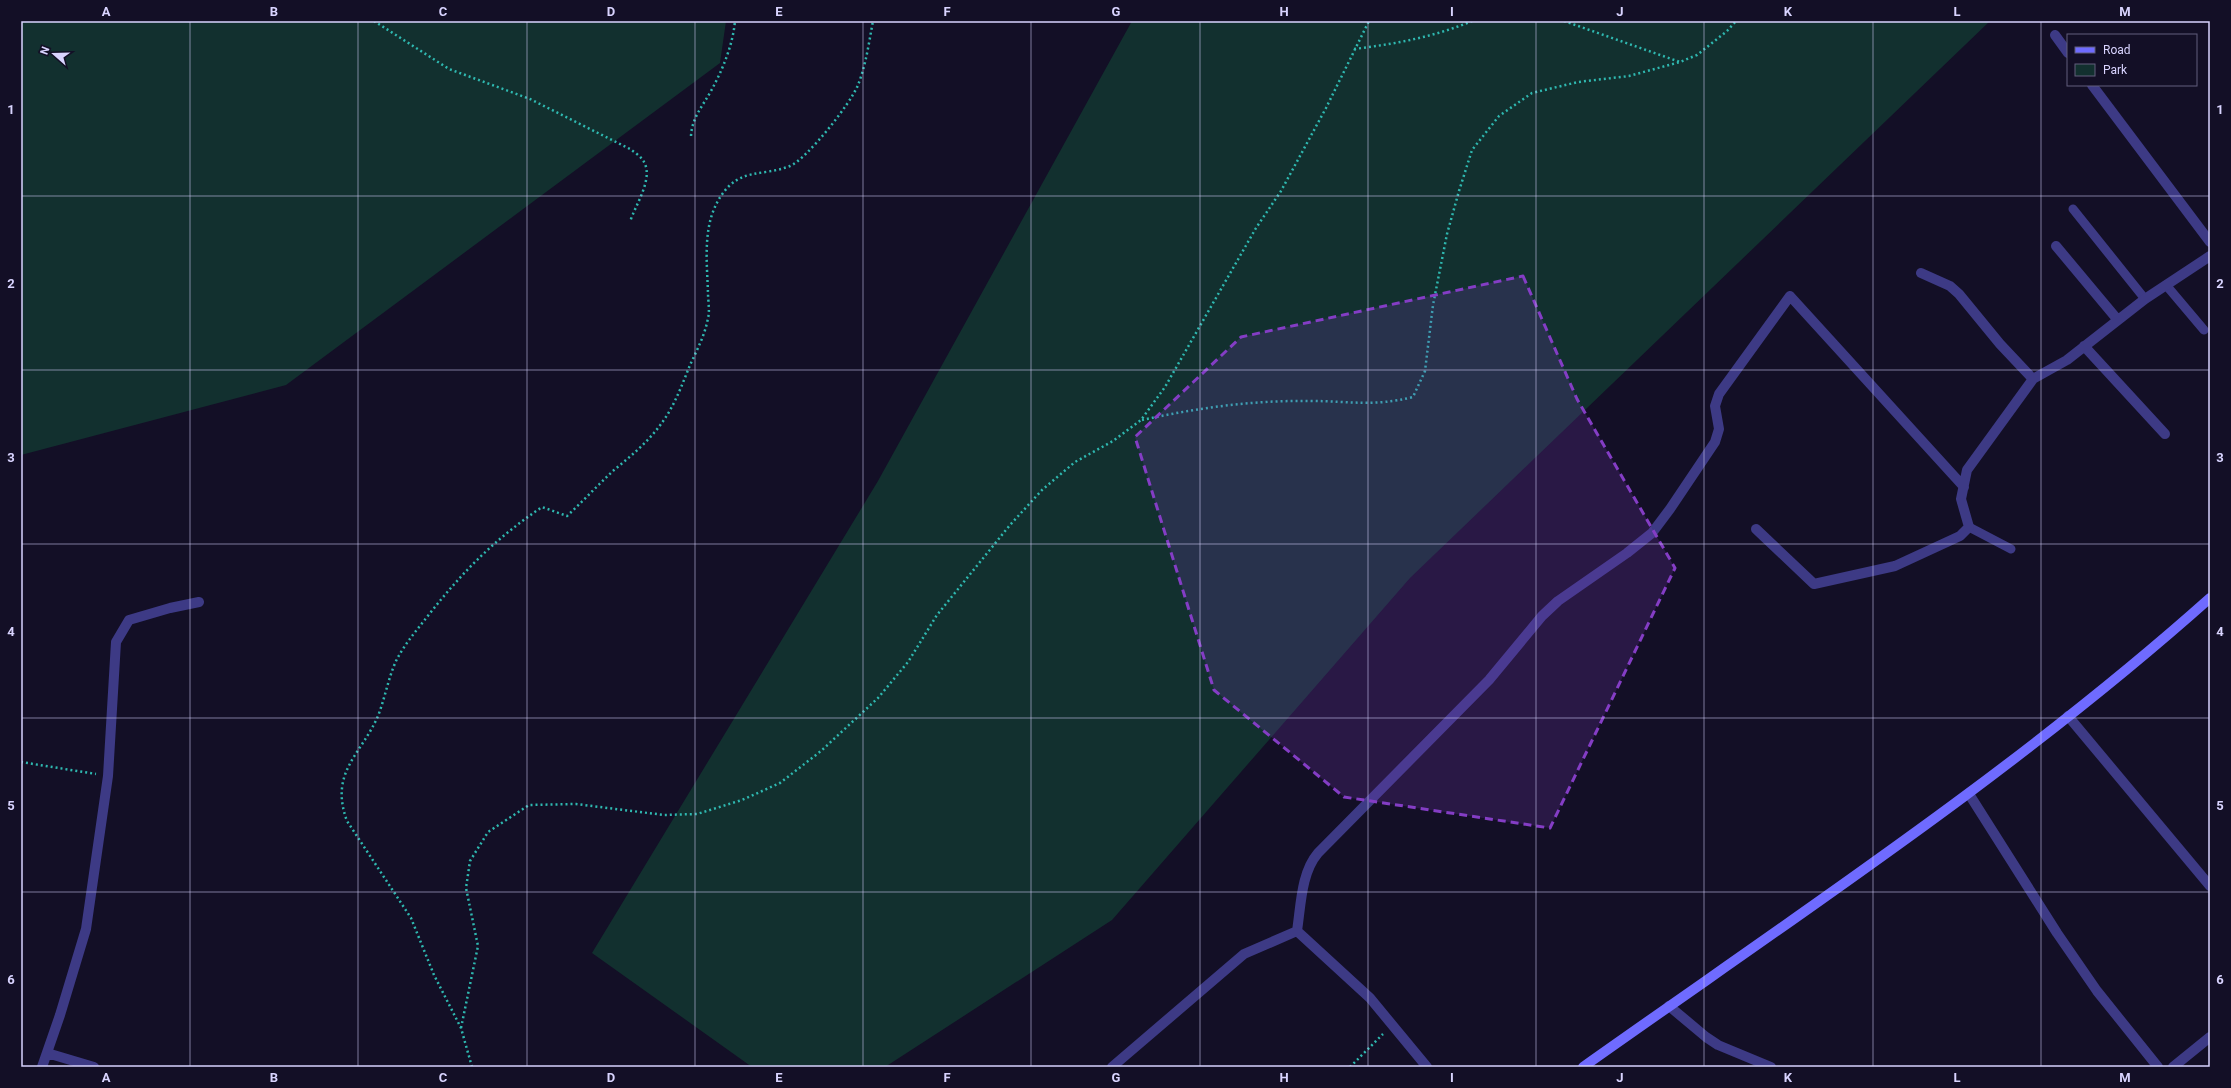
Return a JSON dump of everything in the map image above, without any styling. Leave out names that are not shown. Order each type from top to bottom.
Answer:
[{"type":"street","points":[[2055,35],[2067,52]]},
{"type":"street","points":[[2093,86],[2210,242]]},
{"type":"street","points":[[2056,246],[2117,319]]},
{"type":"street","points":[[1756,528],[1814,584],[1895,566],[1960,536],[1969,527],[1961,499],[1967,470],[2033,379],[2067,360],[2144,299],[2210,256]]},
{"type":"street","points":[[1921,273],[1950,286],[1959,294],[2000,344],[2033,379]]},
{"type":"street","points":[[1298,931],[1305,877],[1310,862],[1318,853],[1489,680],[1542,616],[1558,601],[1627,553],[1652,533],[1715,442],[1719,429],[1715,406],[1719,394],[1790,296],[1964,487]]},
{"type":"street","points":[[2084,346],[2165,434]]},
{"type":"street","points":[[1583,1067],[1968,794],[2068,716],[2210,598]]},
{"type":"street","points":[[42,1067],[86,929],[108,776],[116,642],[129,620],[199,602]]},
{"type":"street","points":[[2068,716],[2210,886]]},
{"type":"street","points":[[1968,794],[2057,933],[2098,991],[2158,1067]]},
{"type":"street","points":[[1298,931],[1370,998],[1427,1067]]},
{"type":"street","points":[[1112,1067],[1244,954],[1298,931]]},
{"type":"street","points":[[1669,1006],[1706,1037],[1718,1045],[1771,1067]]},
{"type":"street","points":[[2172,1067],[2210,1036]]},
{"type":"street","points":[[47,1053],[94,1067]]},
{"type":"lane","points":[[2073,209],[2144,299]]},
{"type":"lane","points":[[2166,285],[2204,330]]},
{"type":"lane","points":[[1969,527],[2010,549]]},
{"type":"path","points":[[374,21],[448,69],[530,99],[630,149],[643,160],[647,172],[642,193],[630,222]]},
{"type":"path","points":[[691,136],[692,123],[712,89],[727,54],[735,21]]},
{"type":"path","points":[[472,1067],[461,1028],[434,976],[411,918],[347,820],[342,805],[343,786],[351,759],[378,716],[389,680],[402,649],[450,588],[480,556],[510,529],[542,507],[567,516],[615,470],[630,458],[661,424],[671,408],[705,333],[709,316],[707,240],[709,222],[720,197],[732,182],[749,174],[780,169],[792,165],[805,156],[847,103],[857,87],[863,72],[873,21]]},
{"type":"path","points":[[461,1028],[478,946],[466,888],[470,861],[488,832],[529,805],[576,804],[664,815],[697,814],[742,800],[780,783],[821,752],[878,698],[908,662],[938,615],[1010,525],[1042,490],[1075,462],[1113,441],[1141,420],[1165,387],[1256,228],[1281,191],[1326,108],[1369,21]]},
{"type":"path","points":[[1354,49],[1391,45],[1426,37],[1447,32],[1472,21]]},
{"type":"path","points":[[1564,21],[1680,62]]},
{"type":"path","points":[[1141,420],[1183,411],[1230,404],[1311,401],[1374,404],[1390,403],[1413,396],[1425,371],[1433,305],[1447,234],[1459,191],[1472,150],[1499,116],[1532,93],[1578,82],[1629,76],[1680,62],[1696,55],[1727,32],[1736,21]]},
{"type":"path","points":[[21,762],[108,776]]},
{"type":"path","points":[[1350,1067],[1392,1025]]},
{"type":"highlighted area","points":[[1523,276],[1577,399],[1675,568],[1550,828],[1344,797],[1214,690],[1135,437],[1241,337]]},
{"type":"green space","points":[[21,21],[726,21],[720,63],[286,385],[21,455]]},
{"type":"green space","points":[[1132,21],[1990,21],[1410,578],[1112,920],[885,1067],[752,1067],[592,953],[878,481]]}]
